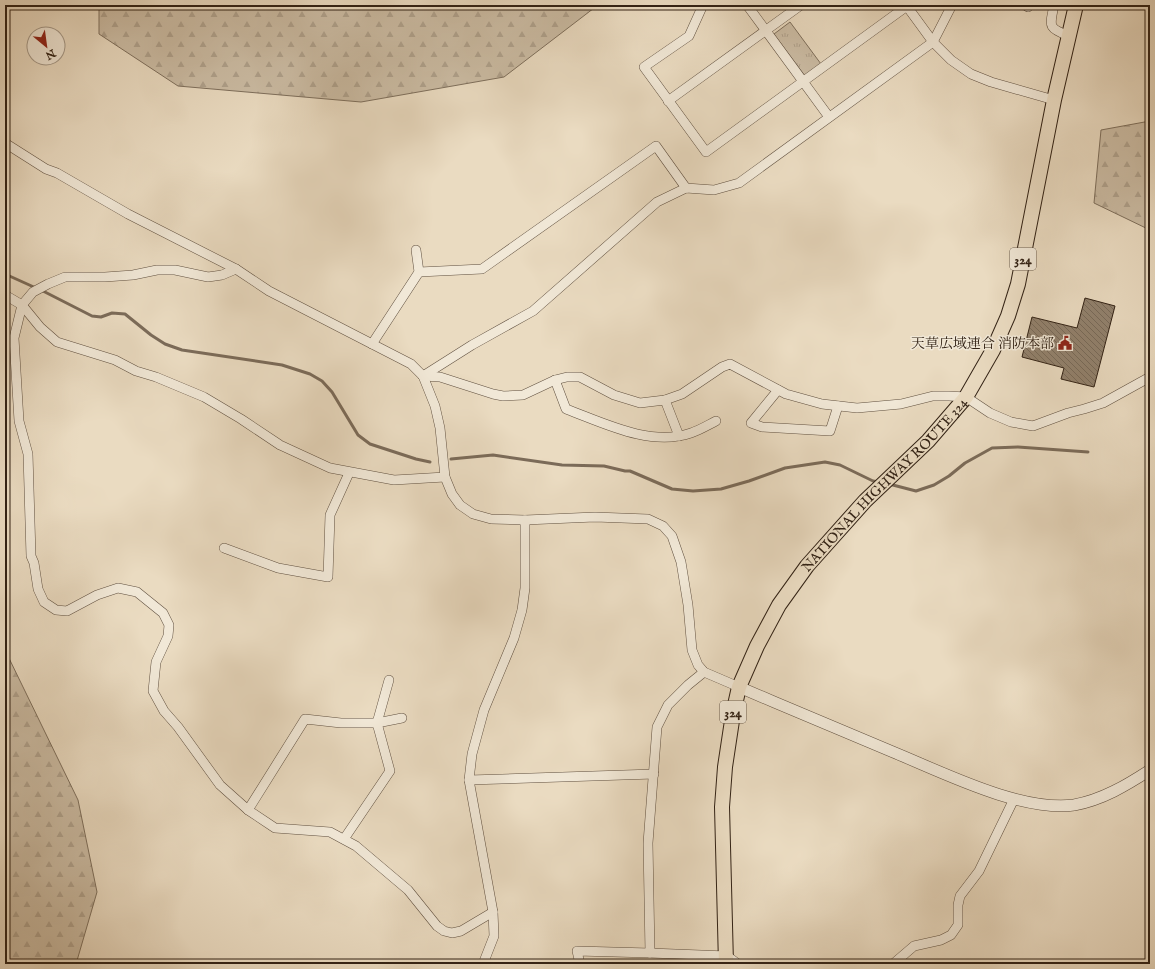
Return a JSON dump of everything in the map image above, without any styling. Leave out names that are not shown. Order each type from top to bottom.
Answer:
[{"type":"highway","name":"NATIONAL HIGHWAY ROUTE 324","points":[[730,961],[722,807],[729,736],[739,687],[757,646],[779,605],[807,566],[865,501],[928,441],[966,397],[993,350],[1008,316],[1018,284],[1054,100],[1076,5]]},
{"type":"street","points":[[703,5],[688,36],[644,67],[706,152],[907,6],[933,42],[952,60],[971,74],[991,82],[1054,100]]},
{"type":"street","points":[[747,5],[829,117]]},
{"type":"street","points":[[668,101],[801,5]]},
{"type":"street","points":[[423,376],[533,311],[658,202],[686,188],[714,190],[739,183],[933,42],[952,5]]},
{"type":"street","points":[[1054,5],[1051,21],[1052,27],[1055,31],[1069,36]]},
{"type":"street","points":[[5,143],[46,169],[65,178],[128,214],[236,269],[269,291],[410,364],[423,376],[435,406],[440,428],[445,477],[452,494],[460,504],[473,514],[491,519],[524,520],[595,517],[648,519],[664,526],[672,536],[681,562],[688,605],[692,650],[698,665],[704,672],[972,785],[1014,799],[1050,806],[1074,805],[1102,797],[1129,784],[1150,770]]},
{"type":"street","points":[[419,272],[482,269],[656,146],[686,188]]},
{"type":"street","points":[[372,344],[419,272],[416,250]]},
{"type":"street","points":[[236,269],[222,275],[208,277],[175,270],[157,270],[133,275],[105,277],[65,277],[34,292],[22,305],[14,338],[14,345],[19,421],[28,454],[31,556],[34,563],[38,589],[44,602],[56,610],[67,611],[97,595],[118,588],[137,592],[162,613],[169,625],[168,636],[156,662],[153,691],[164,711],[178,727],[220,785],[248,810],[275,828],[330,832],[356,846],[408,890],[437,926],[444,931],[452,933],[461,931],[493,912]]},
{"type":"street","points":[[5,295],[22,305],[40,327],[57,342],[115,360],[136,371],[156,377],[204,397],[280,445],[330,468],[349,473],[394,480],[445,477]]},
{"type":"street","points":[[423,376],[440,377],[503,396],[523,395],[555,380],[568,377],[580,377],[614,395],[640,403],[665,400],[682,394],[722,367],[730,364],[786,394],[822,404],[857,408],[901,404],[933,396],[966,397],[990,413],[1011,422],[1033,426],[1068,413],[1084,410],[1103,403],[1150,377]]},
{"type":"street","points":[[555,380],[566,409],[628,432],[651,437],[679,436],[692,433],[716,421]]},
{"type":"street","points":[[778,390],[751,422],[762,427],[830,431],[838,406]]},
{"type":"street","points":[[665,400],[679,436]]},
{"type":"street","points":[[224,548],[278,568],[328,577],[330,515],[349,473]]},
{"type":"street","points":[[483,964],[494,936],[493,912],[469,780],[472,754],[484,710],[514,638],[522,610],[525,588],[524,520]]},
{"type":"street","points":[[650,953],[648,843],[657,727],[668,705],[688,685],[704,672]]},
{"type":"street","points":[[344,839],[390,771],[377,723],[389,680]]},
{"type":"street","points":[[248,810],[305,719],[340,723],[377,723],[402,718]]},
{"type":"street","points":[[469,780],[654,774]]},
{"type":"street","points":[[892,964],[914,946],[941,940],[951,935],[958,925],[958,905],[960,896],[979,871],[1014,799]]},
{"type":"street","points":[[580,964],[577,952],[650,953],[730,961]]},
{"type":"green space","points":[[99,5],[598,5],[504,77],[361,102],[178,86],[99,34]]},
{"type":"green space","points":[[790,22],[821,64],[805,76],[774,34]]},
{"type":"green space","points":[[1150,121],[1150,230],[1094,203],[1101,130]]},
{"type":"green space","points":[[5,650],[78,800],[97,892],[76,964],[5,964]]},
{"type":"building","name":"天草広域連合 消防本部","points":[[1085,298],[1115,306],[1094,387],[1061,379],[1064,368],[1022,357],[1032,317],[1077,328]]},
{"type":"waterway","points":[[5,274],[36,288]]},
{"type":"waterway","points":[[41,290],[92,316],[101,317],[112,313],[125,314],[165,344],[182,350],[282,365],[310,374],[322,381],[332,392],[358,435],[370,444],[430,462]]},
{"type":"waterway","points":[[889,484],[916,491],[934,485],[949,476],[965,463],[992,448],[1018,447],[1088,452]]},
{"type":"waterway","points":[[451,459],[493,455],[562,465],[604,466],[630,471],[672,489],[693,491],[721,489],[785,468],[825,462],[840,465],[873,481],[879,482]]},
{"type":"place","name":"天草広域連合 消防本部","points":[[1065,343]]}]
